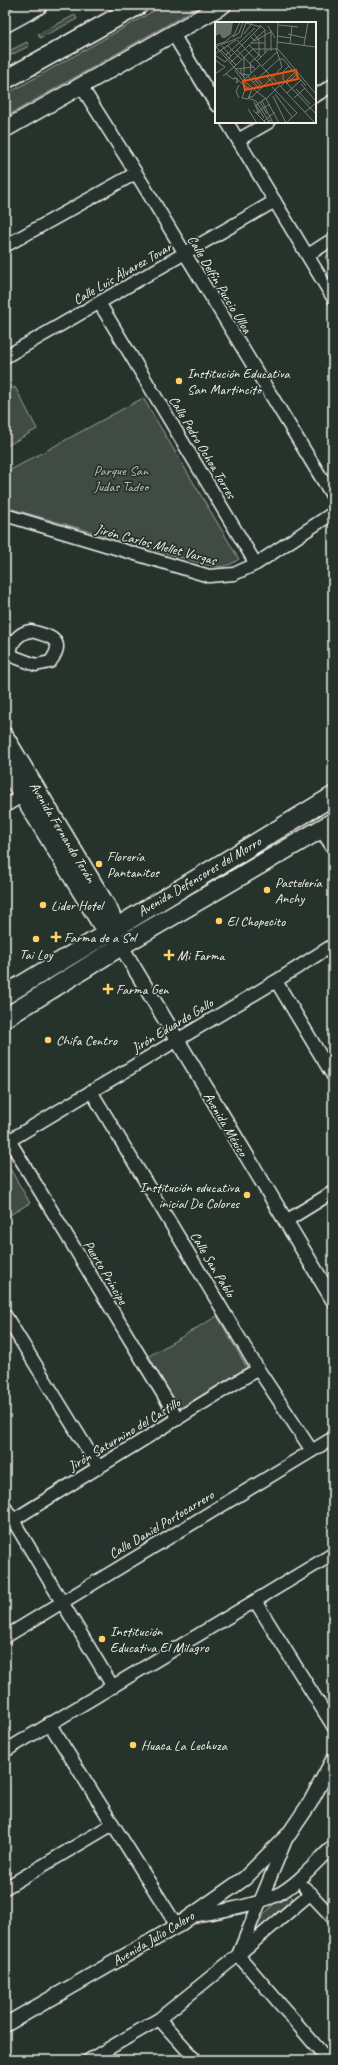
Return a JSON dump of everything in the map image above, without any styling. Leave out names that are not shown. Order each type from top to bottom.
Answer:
[{"type":"main road","points":[[5,23],[38,5]]},
{"type":"main road","points":[[5,80],[139,5]]},
{"type":"main road","points":[[5,129],[223,5]]},
{"type":"main road","name":"Avenida Fernando Terán","points":[[5,736],[109,908],[112,916],[110,930]]},
{"type":"main road","name":"Avenida Fernando Terán","points":[[5,767],[101,925],[110,930],[121,946]]},
{"type":"main road","name":"Avenida Defensores del Morro","points":[[5,995],[333,796]]},
{"type":"main road","name":"Avenida Defensores del Morro","points":[[5,1018],[121,946],[327,826]]},
{"type":"street","points":[[173,34],[215,103]]},
{"type":"street","points":[[316,95],[333,85]]},
{"type":"street","name":"Calle Delfín Puccio Ulloa","points":[[81,86],[136,173],[333,497]]},
{"type":"street","points":[[228,123],[333,298]]},
{"type":"street","points":[[238,140],[267,123]]},
{"type":"street","points":[[5,246],[136,173]]},
{"type":"street","name":"Calle Luis Álvarez Tovar","points":[[5,357],[100,304],[275,201]]},
{"type":"street","points":[[308,255],[333,239]]},
{"type":"street","name":"Calle Pedro Ochoa Torres","points":[[100,304],[256,564]]},
{"type":"street","name":"Jirón Carlos Mellet Vargas","points":[[5,515],[209,576],[234,574],[256,564],[333,513]]},
{"type":"street","points":[[5,806],[36,787]]},
{"type":"street","points":[[327,826],[333,848]]},
{"type":"street","name":"Jirón Eduardo Gallo","points":[[7,1142],[175,1040],[276,981],[333,945]]},
{"type":"street","name":"Avenida México","points":[[121,946],[175,1040],[333,1300]]},
{"type":"street","points":[[276,981],[333,1076]]},
{"type":"street","name":"Calle San Pablo","points":[[92,1091],[258,1369],[312,1451]]},
{"type":"street","name":"Puerto Príncipe","points":[[7,1142],[178,1419]]},
{"type":"street","points":[[286,1221],[333,1192]]},
{"type":"street","points":[[5,1315],[98,1468]]},
{"type":"street","name":"Jirón Saturnino del Castillo","points":[[9,1522],[258,1369]]},
{"type":"street","name":"Calle Daniel Portocarrero","points":[[5,1636],[333,1438]]},
{"type":"street","points":[[5,1507],[9,1522],[62,1602],[113,1687]]},
{"type":"street","points":[[5,1751],[333,1554]]},
{"type":"street","points":[[256,1600],[333,1726]]},
{"type":"street","points":[[48,1724],[114,1824],[177,1926]]},
{"type":"street","name":"Avenida Julio Calero","points":[[238,1955],[289,1834],[310,1803],[333,1760]]},
{"type":"street","points":[[5,1888],[114,1824]]},
{"type":"street","name":"Avenida Julio Calero","points":[[5,2025],[192,1916],[245,1878],[289,1834]]},
{"type":"street","points":[[192,1916],[260,1900],[277,1894],[296,1881],[333,1846]]},
{"type":"street","points":[[296,1881],[311,1893],[333,1918]]},
{"type":"street","points":[[89,2060],[159,2019],[311,1893]]},
{"type":"street","points":[[238,1955],[328,2060]]},
{"type":"street","points":[[159,2019],[196,2060]]},
{"type":"green space","points":[[164,5],[202,5],[5,117],[5,95]]},
{"type":"green space","points":[[75,15],[77,19],[40,38],[38,34]]},
{"type":"green space","points":[[27,42],[29,46],[5,58],[5,53]]},
{"type":"green space","points":[[333,252],[333,271],[325,257]]},
{"type":"green space","points":[[15,387],[37,429],[5,447],[5,393]]},
{"type":"green space","name":"Parque San Judas Tadeo","points":[[143,398],[239,559],[235,562],[227,566],[219,567],[209,565],[5,507],[5,473]]},
{"type":"green space","points":[[5,1160],[30,1203],[5,1218]]},
{"type":"green space","points":[[217,1316],[248,1369],[179,1409],[149,1356]]},
{"type":"green space","points":[[286,1891],[293,1898],[254,1934],[254,1925]]},
{"type":"place","name":"Institución Educativa San Martincito","points":[[179,381]]},
{"type":"place","name":"Florería Pantanitos","points":[[99,864]]},
{"type":"place","name":"Pastelería Anchy","points":[[267,890]]},
{"type":"place","name":"Lider Hotel","points":[[43,905]]},
{"type":"place","name":"El Chopecito","points":[[219,921]]},
{"type":"place","name":"Farma de a Sol","points":[[56,937]]},
{"type":"place","name":"Tai Loy","points":[[36,939]]},
{"type":"place","name":"Mi Farma","points":[[169,955]]},
{"type":"place","name":"Farma Gen","points":[[108,989]]},
{"type":"place","name":"Chifa Centro","points":[[48,1040]]},
{"type":"place","name":"Institución educativa inicial De Colores","points":[[247,1195]]},
{"type":"place","name":"Institución Educativa El Milagro","points":[[102,1639]]},
{"type":"place","name":"Huaca La Lechuza","points":[[133,1745]]}]
